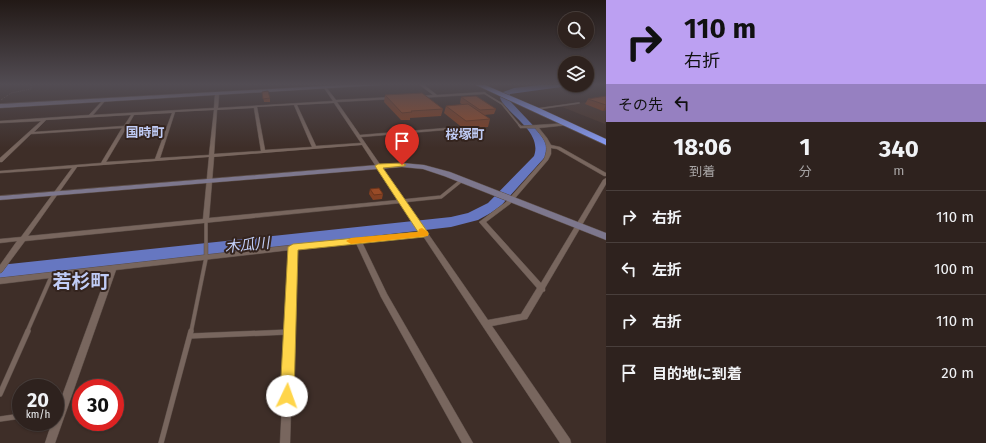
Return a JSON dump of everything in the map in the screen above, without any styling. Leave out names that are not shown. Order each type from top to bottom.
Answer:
[{"type":"highway","points":[[529,106],[606,142]]},
{"type":"street","points":[[90,116],[99,106]]},
{"type":"street","points":[[206,221],[215,106]]},
{"type":"street","points":[[255,106],[263,152]]},
{"type":"street","points":[[0,122],[262,106]]},
{"type":"street","points":[[296,106],[315,148]]},
{"type":"street","points":[[338,106],[566,443]]},
{"type":"street","points":[[157,160],[174,111]]},
{"type":"street","points":[[103,164],[132,114]]},
{"type":"street","points":[[0,161],[45,119]]},
{"type":"street","points":[[523,127],[568,124]]},
{"type":"street","points":[[30,133],[125,127]]},
{"type":"street","points":[[534,127],[547,139],[550,150],[546,159],[510,198],[482,222],[542,289]]},
{"type":"street","points":[[358,136],[445,129]]},
{"type":"street","points":[[0,172],[364,144]]},
{"type":"street","points":[[549,146],[558,148],[606,176]]},
{"type":"street","points":[[0,198],[402,165],[424,167],[462,180],[606,237]]},
{"type":"street","points":[[1,269],[76,166]]},
{"type":"street","points":[[485,324],[524,317],[606,180]]},
{"type":"street","points":[[0,241],[402,201]]},
{"type":"street","points":[[0,281],[206,256],[424,234]]},
{"type":"street","points":[[358,240],[384,295],[468,443]]},
{"type":"street","points":[[285,443],[293,247]]},
{"type":"street","points":[[64,398],[113,268]]},
{"type":"street","points":[[50,443],[53,431]]},
{"type":"lane","points":[[504,106],[523,127]]},
{"type":"lane","points":[[537,109],[560,106]]},
{"type":"lane","points":[[402,201],[441,197],[462,180]]},
{"type":"lane","points":[[162,443],[190,336],[206,256],[206,221]]},
{"type":"lane","points":[[0,394],[52,275]]},
{"type":"lane","points":[[190,336],[290,332]]},
{"type":"lane","points":[[0,419],[12,417]]},
{"type":"shaded area","points":[[559,106],[606,106],[605,124]]},
{"type":"building","points":[[395,106],[439,106],[443,109],[411,111],[412,112],[402,113]]},
{"type":"building","points":[[446,106],[470,106],[490,119],[466,121]]},
{"type":"building","points":[[474,106],[491,106],[496,109],[480,110]]},
{"type":"building","points":[[379,188],[383,194],[374,195],[370,189]]},
{"type":"waterway","name":"木瓜川","points":[[0,272],[451,222],[473,217],[493,206],[539,157],[542,148],[540,138],[509,106]]},
{"type":"slow traffic","points":[[351,241],[424,234],[422,231]]},
{"type":"district","name":"国時町","points":[[145,132]]},
{"type":"district","name":"桜塚町","points":[[465,134]]},
{"type":"district","name":"若杉町","points":[[81,281]]},
{"type":"route","points":[[287,396],[293,247],[424,234],[378,166],[402,165]]}]
